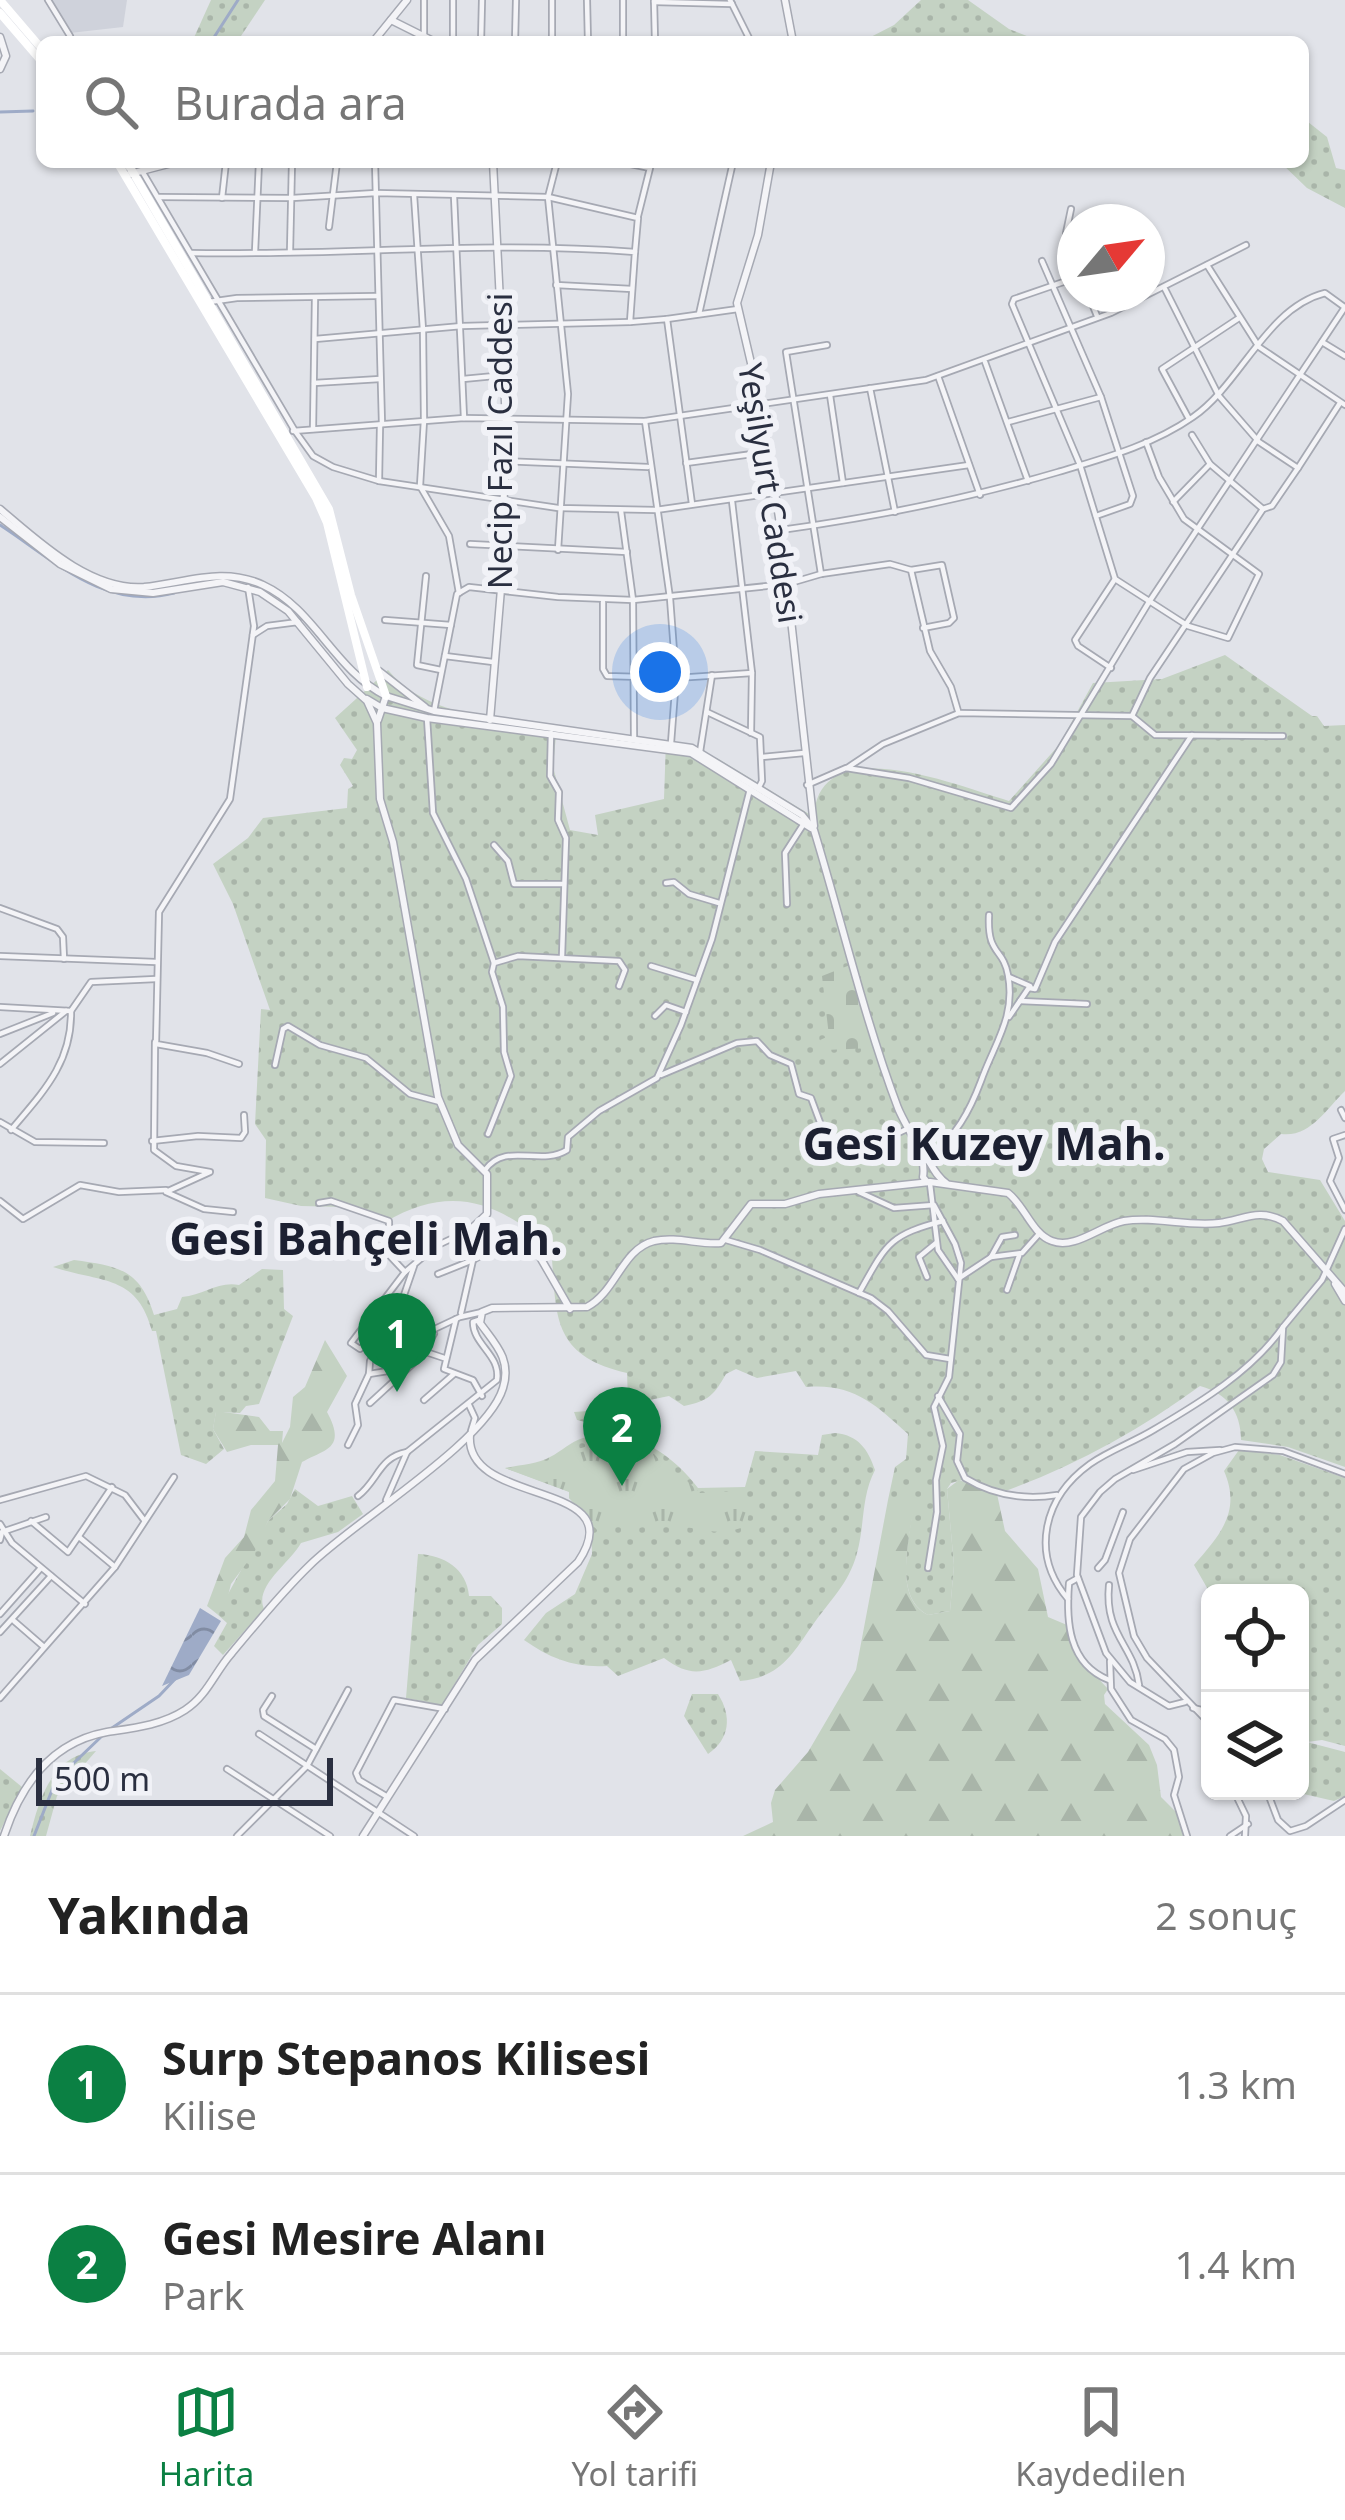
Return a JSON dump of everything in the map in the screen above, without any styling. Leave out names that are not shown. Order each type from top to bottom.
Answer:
[{"type":"main road","points":[[0,0],[36,42]]},
{"type":"main road","points":[[0,13],[36,55]]},
{"type":"main road","points":[[126,168],[134,173],[316,499],[366,654],[386,696]]},
{"type":"main road","points":[[131,168],[214,301],[329,509],[366,654],[368,687]]},
{"type":"street","points":[[48,0],[70,36]]},
{"type":"street","points":[[378,36],[406,0]]},
{"type":"street","points":[[424,0],[424,36]]},
{"type":"street","points":[[453,0],[453,36]]},
{"type":"street","points":[[481,36],[482,0]]},
{"type":"street","points":[[515,36],[516,0]]},
{"type":"street","points":[[552,0],[553,36]]},
{"type":"street","points":[[587,0],[588,36]]},
{"type":"street","points":[[623,0],[626,36]]},
{"type":"street","points":[[785,0],[792,36]]},
{"type":"street","points":[[655,36],[654,1],[731,2],[748,36]]},
{"type":"street","points":[[391,20],[419,36]]},
{"type":"street","points":[[0,37],[6,56],[0,68]]},
{"type":"street","points":[[134,173],[153,168]]},
{"type":"street","points":[[222,198],[225,168]]},
{"type":"street","points":[[255,254],[260,168]]},
{"type":"street","points":[[290,254],[292,168]]},
{"type":"street","points":[[329,227],[336,168]]},
{"type":"street","points":[[375,168],[380,481]]},
{"type":"street","name":"Necip Fazıl Caddesi","points":[[490,720],[501,589],[506,422],[493,168]]},
{"type":"street","points":[[555,168],[548,196],[568,394],[558,550]]},
{"type":"street","points":[[630,322],[638,218],[650,168]]},
{"type":"street","points":[[700,314],[732,168]]},
{"type":"street","name":"Yeşilyurt Caddesi","points":[[770,168],[738,309],[761,406],[781,530],[807,785],[814,830],[880,1056],[913,1140]]},
{"type":"street","points":[[134,173],[159,197],[214,301],[379,296]]},
{"type":"street","points":[[414,195],[423,330],[420,486],[449,536],[459,592],[434,711]]},
{"type":"street","points":[[454,196],[464,418]]},
{"type":"street","points":[[159,197],[548,196],[638,218]]},
{"type":"street","points":[[1165,286],[1246,244]]},
{"type":"street","points":[[191,253],[552,245],[635,252]]},
{"type":"street","points":[[1042,261],[1101,397],[1133,496],[1130,504],[1096,516]]},
{"type":"street","points":[[1132,716],[1150,678],[1231,554],[1263,509],[1272,506],[1343,404],[1259,346],[1207,265]]},
{"type":"street","points":[[556,285],[632,289]]},
{"type":"street","points":[[1057,285],[1012,302],[1080,466],[1115,579],[1188,626],[1225,639],[1260,578],[1258,572],[1198,532],[1173,502],[1146,442]]},
{"type":"street","points":[[1165,288],[1219,397],[1259,442],[1298,468]]},
{"type":"street","points":[[781,530],[980,495],[1120,453],[1189,419],[1219,397],[1284,319],[1318,295],[1330,295],[1345,307],[1149,602],[1051,764],[1011,808],[910,778],[846,768]]},
{"type":"street","points":[[313,429],[315,298]]},
{"type":"street","points":[[315,339],[462,326],[562,327],[738,309]]},
{"type":"street","points":[[1096,312],[1098,318]]},
{"type":"street","points":[[290,432],[464,418],[566,422],[680,418],[938,375],[1110,312]]},
{"type":"street","points":[[1189,419],[1162,369],[1239,318]]},
{"type":"street","points":[[667,319],[692,504]]},
{"type":"street","points":[[1322,341],[1345,356]]},
{"type":"street","points":[[821,574],[786,352],[827,345]]},
{"type":"street","points":[[984,360],[1028,481]]},
{"type":"street","points":[[464,379],[505,375]]},
{"type":"street","points":[[938,375],[980,495]]},
{"type":"street","points":[[314,382],[380,379]]},
{"type":"street","points":[[870,388],[896,513]]},
{"type":"street","points":[[830,395],[843,482]]},
{"type":"street","points":[[1006,423],[1101,397]]},
{"type":"street","points":[[645,421],[670,598],[676,678],[670,743]]},
{"type":"street","points":[[290,432],[322,463],[380,481],[558,508],[656,510],[969,465]]},
{"type":"street","points":[[1192,435],[1210,464],[1263,509]]},
{"type":"street","points":[[686,463],[767,452]]},
{"type":"street","points":[[504,461],[650,467]]},
{"type":"street","points":[[1173,502],[1210,464]]},
{"type":"street","points":[[732,501],[752,673],[751,733]]},
{"type":"street","points":[[621,511],[633,600],[634,737]]},
{"type":"street","points":[[0,513],[60,564],[111,589],[153,593],[208,582],[248,587],[278,602],[367,701],[377,723]]},
{"type":"street","points":[[0,513],[64,559],[114,583],[140,587],[207,576],[237,577],[264,585],[293,605],[342,665],[386,696],[434,711],[634,737],[700,752],[814,830]]},
{"type":"street","points":[[470,544],[627,552]]},
{"type":"street","points":[[459,592],[469,587],[633,600],[787,584],[890,564],[911,570],[944,566],[954,615],[949,623],[923,628]]},
{"type":"street","points":[[911,570],[923,628],[959,713]]},
{"type":"street","points":[[425,576],[424,622],[416,665],[442,670]]},
{"type":"street","points":[[1111,668],[1076,640],[1115,579]]},
{"type":"street","points":[[0,1201],[23,1219],[80,1185],[119,1192],[166,1190],[210,1172],[165,1161],[152,1141],[159,912],[230,800],[252,638],[254,614],[248,587]]},
{"type":"street","points":[[603,599],[604,673],[612,678],[752,673]]},
{"type":"street","points":[[385,620],[452,625]]},
{"type":"street","points":[[252,638],[260,628],[298,622]]},
{"type":"street","points":[[342,665],[354,667],[366,654],[392,684],[434,711]]},
{"type":"street","points":[[446,656],[495,662]]},
{"type":"street","points":[[700,752],[712,676]]},
{"type":"street","points":[[367,701],[368,687]]},
{"type":"street","points":[[386,696],[377,723],[380,800],[393,842],[440,1102],[458,1145],[485,1170]]},
{"type":"street","points":[[367,701],[427,718],[692,753],[802,814],[814,830]]},
{"type":"street","points":[[657,1076],[698,981],[762,757],[761,738],[706,712]]},
{"type":"street","points":[[807,785],[883,744],[959,713],[1132,716],[1155,735],[1283,736]]},
{"type":"street","points":[[427,718],[433,813],[466,879],[503,1007],[504,1052],[511,1076],[488,1134]]},
{"type":"street","points":[[550,733],[550,776],[559,792],[558,820],[566,838],[562,956]]},
{"type":"street","points":[[1009,977],[1035,989],[1055,941],[1192,735]]},
{"type":"street","points":[[762,757],[804,753]]},
{"type":"street","points":[[787,904],[785,853],[803,824]]},
{"type":"street","points":[[494,845],[508,861],[514,884],[564,884]]},
{"type":"street","points":[[666,883],[675,882],[692,895],[719,903]]},
{"type":"street","points":[[0,908],[58,929],[64,958]]},
{"type":"street","points":[[989,915],[988,939],[1009,977],[1008,1019]]},
{"type":"street","points":[[0,956],[156,962]]},
{"type":"street","points":[[494,963],[507,957],[562,956],[619,961],[625,970],[619,986]]},
{"type":"street","points":[[651,966],[698,981]]},
{"type":"street","points":[[0,1064],[65,1011],[91,982],[156,980]]},
{"type":"street","points":[[930,1158],[951,1139],[976,1102],[1008,1019],[1029,988]]},
{"type":"street","points":[[1020,1001],[1087,1004]]},
{"type":"street","points":[[655,1016],[669,1005],[686,1012]]},
{"type":"street","points":[[0,1007],[65,1011]]},
{"type":"street","points":[[0,1034],[65,1011]]},
{"type":"street","points":[[11,1130],[64,1060],[70,1045],[65,1011]]},
{"type":"street","points":[[275,1065],[283,1029],[288,1026],[320,1045],[366,1058],[410,1094],[440,1102]]},
{"type":"street","points":[[370,1341],[360,1349],[351,1342],[405,1272],[487,1214],[485,1170],[490,1162],[506,1154],[545,1158],[566,1152],[568,1137],[581,1125],[657,1076],[749,1039],[791,1064],[799,1094],[811,1098],[819,1110],[831,1152],[855,1159],[860,1151],[907,1130]]},
{"type":"street","points":[[155,1042],[161,1048],[207,1053],[239,1064]]},
{"type":"street","points":[[1341,1111],[1345,1118]]},
{"type":"street","points":[[152,1141],[241,1138],[244,1115]]},
{"type":"street","points":[[0,1122],[22,1138],[49,1144],[104,1143]]},
{"type":"street","points":[[1345,1135],[1333,1139],[1339,1158],[1330,1181],[1345,1210]]},
{"type":"street","points":[[913,1140],[930,1158],[939,1222],[960,1258],[949,1377],[934,1411],[943,1446],[928,1568]]},
{"type":"street","points":[[913,1140],[925,1171],[954,1186],[1008,1193],[1040,1234],[1056,1243],[1066,1244],[1123,1221],[1219,1223],[1263,1213],[1283,1221],[1344,1290]]},
{"type":"street","points":[[901,1184],[925,1171]]},
{"type":"street","points":[[358,1496],[370,1486],[376,1468],[469,1406],[499,1375],[491,1354],[472,1330],[472,1322],[492,1308],[587,1307],[600,1300],[638,1248],[672,1240],[716,1245],[726,1240],[751,1204],[785,1204],[934,1177]]},
{"type":"street","points":[[166,1190],[204,1209],[233,1212]]},
{"type":"street","points":[[839,1191],[867,1195],[894,1208],[934,1205]]},
{"type":"street","points":[[319,1203],[331,1201],[389,1221],[388,1256],[405,1272]]},
{"type":"street","points":[[939,1222],[936,1243],[958,1279]]},
{"type":"street","points":[[859,1293],[885,1247],[914,1227],[939,1222]]},
{"type":"street","points":[[1068,1599],[1049,1572],[1044,1540],[1046,1521],[1060,1496],[1090,1464],[1156,1429],[1250,1365],[1328,1270],[1345,1229]]},
{"type":"street","points":[[470,1230],[537,1252],[570,1309]]},
{"type":"street","points":[[958,1279],[991,1257],[1019,1254],[1040,1234]]},
{"type":"street","points":[[991,1257],[1001,1237],[1015,1235]]},
{"type":"street","points":[[726,1240],[859,1293],[884,1307],[926,1355],[950,1360]]},
{"type":"street","points":[[438,1274],[503,1243]]},
{"type":"street","points":[[927,1277],[919,1257],[936,1243]]},
{"type":"street","points":[[1007,1290],[1019,1254]]},
{"type":"street","points":[[473,1260],[444,1369],[473,1380],[482,1396]]},
{"type":"street","points":[[348,1445],[358,1425],[355,1404],[377,1341],[403,1298],[414,1266]]},
{"type":"street","points":[[1328,1270],[1345,1301]]},
{"type":"street","points":[[370,1402],[423,1352],[437,1330],[458,1317],[480,1316]]},
{"type":"street","points":[[4,1836],[20,1798],[44,1763],[82,1738],[144,1727],[186,1710],[308,1567],[471,1431],[497,1402],[506,1368],[480,1316]]},
{"type":"street","points":[[1185,1702],[1169,1706],[1130,1682],[1110,1660],[1078,1578],[1081,1517],[1100,1492],[1125,1472],[1175,1444],[1273,1376],[1281,1362],[1283,1327]]},
{"type":"street","points":[[388,1371],[409,1341],[437,1330]]},
{"type":"street","points":[[423,1352],[444,1358]]},
{"type":"street","points":[[369,1374],[406,1370]]},
{"type":"street","points":[[424,1400],[454,1374]]},
{"type":"street","points":[[938,1396],[960,1434],[957,1461],[965,1478],[1004,1494],[1060,1496]]},
{"type":"street","points":[[363,1836],[488,1644],[578,1562],[588,1542],[584,1518],[569,1503],[492,1476],[477,1465],[469,1448],[475,1418],[469,1406]]},
{"type":"street","points":[[1125,1472],[1187,1451],[1226,1450],[1283,1451],[1345,1474]]},
{"type":"street","points":[[1201,1716],[1139,1645],[1119,1573],[1124,1552],[1141,1522],[1184,1469],[1203,1456],[1226,1450]]},
{"type":"street","points":[[385,1506],[407,1451]]},
{"type":"street","points":[[0,1501],[77,1476],[93,1477],[130,1499],[144,1520]]},
{"type":"street","points":[[0,1699],[115,1568],[174,1477]]},
{"type":"street","points":[[31,1521],[68,1552],[112,1487]]},
{"type":"street","points":[[1098,1568],[1123,1512]]},
{"type":"street","points":[[0,1535],[46,1516]]},
{"type":"street","points":[[0,1535],[85,1604]]},
{"type":"street","points":[[0,1535],[11,1543]]},
{"type":"street","points":[[79,1538],[115,1568]]},
{"type":"street","points":[[41,1568],[1,1612],[44,1647]]},
{"type":"street","points":[[0,1632],[51,1576]]},
{"type":"street","points":[[1078,1578],[1069,1583],[1069,1627],[1079,1658],[1089,1670],[1109,1680]]},
{"type":"street","points":[[1108,1585],[1110,1622],[1139,1685]]},
{"type":"street","points":[[1127,1653],[1139,1645]]},
{"type":"street","points":[[1110,1660],[1109,1680],[1130,1720],[1165,1739],[1174,1750],[1179,1777],[1174,1796],[1187,1836]]},
{"type":"street","points":[[0,1682],[7,1689]]},
{"type":"street","points":[[237,1836],[307,1766],[348,1690]]},
{"type":"street","points":[[272,1696],[264,1716],[316,1749]]},
{"type":"street","points":[[387,1797],[359,1780],[356,1773],[394,1700],[445,1709]]},
{"type":"street","points":[[1193,1708],[1201,1710]]},
{"type":"street","points":[[259,1734],[414,1836]]},
{"type":"street","points":[[227,1769],[330,1836]]},
{"type":"street","points":[[1238,1800],[1248,1824],[1245,1836]]},
{"type":"street","points":[[1271,1800],[1278,1820],[1290,1831],[1345,1800]]},
{"type":"street","points":[[1230,1836],[1248,1824]]},
{"type":"shaded area","points":[[50,0],[127,0],[123,27],[70,33]]},
{"type":"green space","points":[[211,0],[265,0],[241,36],[195,36]]},
{"type":"green space","points":[[921,0],[968,0],[1027,36],[873,36],[894,25]]},
{"type":"green space","points":[[1309,123],[1327,137],[1336,168],[1345,170],[1345,208],[1307,188],[1286,168],[1309,168]]},
{"type":"green space","points":[[1225,655],[1317,716],[1324,726],[1345,725],[1345,1091],[1309,1127],[1281,1134],[1264,1149],[1262,1159],[1268,1172],[1320,1180],[1345,1221],[1345,1467],[1288,1447],[1241,1440],[1231,1405],[1200,1386],[1103,1448],[1024,1484],[997,1494],[962,1480],[951,1483],[947,1489],[954,1565],[950,1611],[928,1615],[910,1594],[907,1579],[914,1500],[888,1500],[895,1467],[906,1459],[908,1434],[874,1405],[837,1388],[806,1387],[796,1371],[757,1378],[736,1369],[699,1402],[684,1406],[669,1396],[635,1403],[637,1416],[623,1422],[577,1420],[574,1412],[602,1410],[628,1400],[627,1373],[583,1355],[570,1343],[557,1312],[551,1247],[531,1231],[472,1203],[431,1203],[385,1222],[341,1207],[301,1206],[265,1198],[266,1140],[255,1124],[261,1009],[270,1010],[233,904],[213,864],[248,838],[263,818],[347,808],[348,789],[353,786],[340,765],[357,750],[335,718],[388,670],[423,698],[444,707],[557,725],[553,767],[570,830],[598,835],[595,815],[664,799],[666,740],[717,758],[814,817],[821,790],[839,775],[864,769],[926,776],[1009,801],[1059,745],[1093,683],[1162,679]]},
{"type":"green space","points":[[850,965],[873,1048],[825,1050],[820,1040],[829,1036],[822,976]]},
{"type":"green space","points":[[74,1260],[125,1272],[142,1288],[154,1315],[177,1309],[182,1297],[239,1285],[262,1269],[283,1270],[284,1309],[293,1316],[259,1404],[246,1406],[240,1413],[216,1412],[213,1429],[224,1449],[206,1464],[181,1455],[156,1331],[137,1299],[115,1284],[53,1267]]},
{"type":"green space","points":[[325,1340],[347,1376],[327,1412],[334,1441],[302,1462],[290,1499],[268,1521],[217,1614],[207,1606],[225,1558],[244,1537],[251,1510],[275,1481],[278,1445],[251,1445],[227,1452],[213,1429],[216,1411],[259,1417],[270,1431],[283,1431],[282,1443],[290,1427],[293,1397],[305,1387]]},
{"type":"green space","points":[[835,1433],[861,1444],[875,1470],[857,1553],[838,1592],[791,1656],[775,1670],[740,1681],[731,1660],[697,1671],[664,1658],[618,1676],[607,1666],[564,1661],[524,1640],[546,1613],[575,1594],[592,1554],[591,1525],[569,1498],[570,1492],[505,1468],[545,1459],[583,1438],[616,1435],[662,1453],[698,1488],[745,1487],[755,1451],[818,1455],[822,1435]]},
{"type":"green space","points":[[597,1443],[654,1454],[677,1479],[700,1493],[739,1491],[749,1511],[747,1525],[719,1532],[613,1523],[597,1530],[569,1492],[505,1468],[551,1466],[569,1452]]},
{"type":"green space","points":[[1239,1450],[1280,1455],[1345,1478],[1345,1746],[1309,1742],[1309,1584],[1205,1584],[1194,1565],[1212,1544],[1229,1511],[1224,1471]]},
{"type":"green space","points":[[959,1480],[997,1494],[1005,1531],[1038,1569],[1048,1617],[1067,1625],[1081,1660],[1108,1689],[1105,1704],[1149,1745],[1161,1797],[1179,1815],[1183,1836],[743,1836],[773,1822],[775,1790],[808,1752],[856,1670],[888,1500],[915,1500],[906,1564],[910,1594],[928,1615],[950,1611],[954,1565],[947,1489]]},
{"type":"green space","points":[[295,1489],[318,1506],[352,1496],[363,1514],[338,1532],[301,1543],[268,1584],[264,1609],[223,1655],[214,1646],[227,1623],[217,1614],[268,1521]]},
{"type":"green space","points":[[418,1554],[452,1565],[464,1578],[469,1596],[491,1596],[502,1608],[502,1624],[478,1645],[442,1705],[406,1698]]},
{"type":"green space","points":[[692,1694],[718,1694],[725,1711],[725,1734],[708,1754],[684,1716]]},
{"type":"green space","points":[[1309,1743],[1345,1752],[1345,1796],[1334,1801],[1309,1795]]},
{"type":"green space","points":[[96,1751],[57,1796],[46,1836],[30,1836],[43,1794],[58,1770],[81,1754]]},
{"type":"green space","points":[[0,1769],[22,1787],[0,1831]]},
{"type":"water","points":[[200,1608],[221,1621],[189,1675],[162,1686]]},
{"type":"waterway","points":[[215,36],[238,0]]},
{"type":"waterway","points":[[0,112],[33,111]]},
{"type":"waterway","points":[[0,525],[60,567],[102,589],[149,597],[174,593]]},
{"type":"waterway","points":[[109,1730],[159,1696],[177,1677]]},
{"type":"waterway","points":[[34,1836],[56,1780],[102,1736]]},
{"type":"place","name":"Surp Stepanos Kilisesi","points":[[397,1392]]},
{"type":"place","name":"Gesi Mesire Alanı","points":[[622,1486]]},
{"type":"district","name":"Gesi Kuzey Mah.","points":[[984,1142]]},
{"type":"district","name":"Gesi Bahçeli Mah.","points":[[366,1237]]}]
